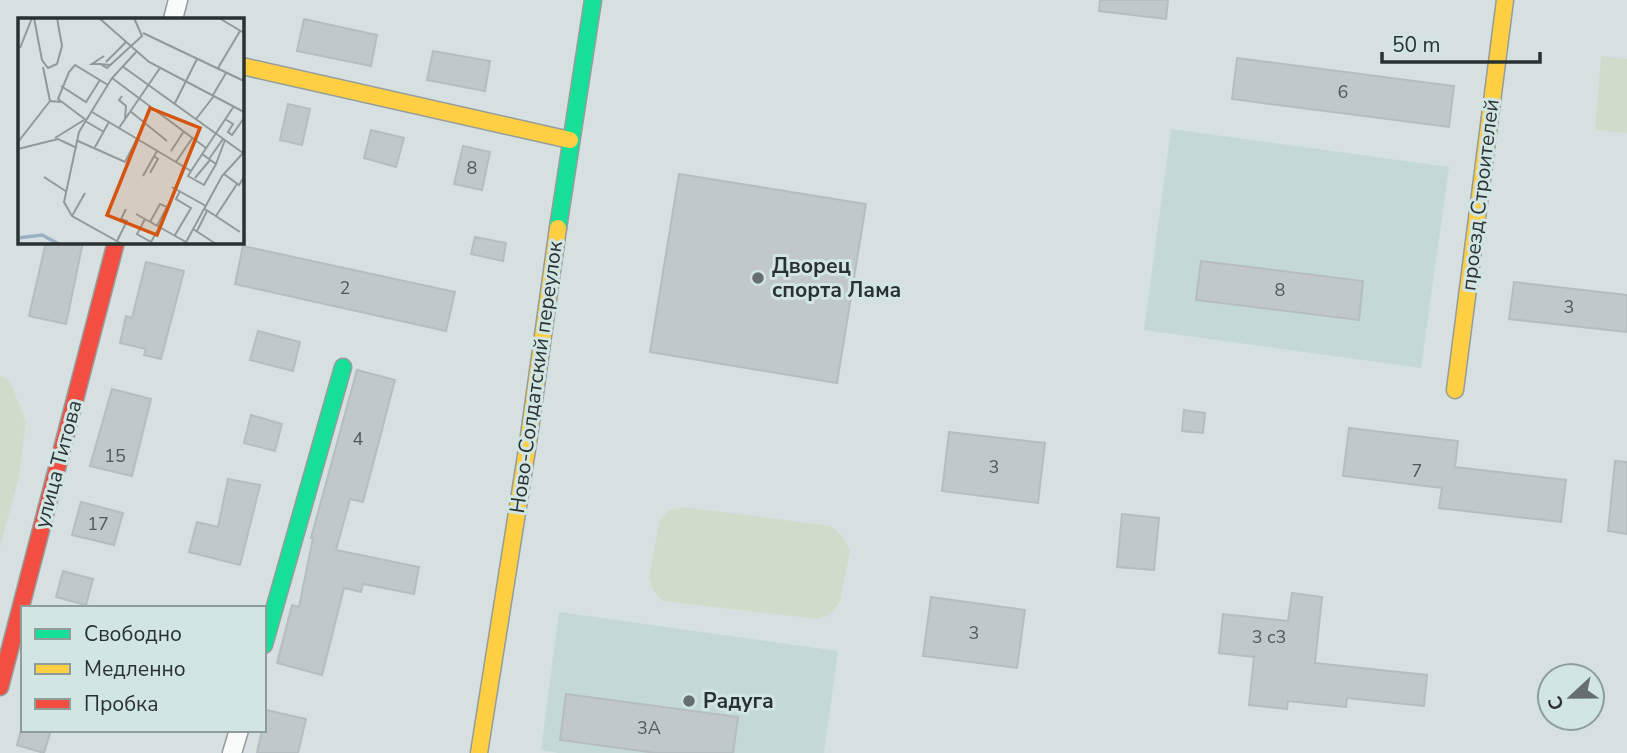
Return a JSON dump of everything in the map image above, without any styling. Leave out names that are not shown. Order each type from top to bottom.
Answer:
[{"type":"street","points":[[173,18],[178,0]]},
{"type":"street","name":"Ново-Солдатский переулок","points":[[479,753],[593,0]]},
{"type":"street","name":"проезд Строителей","points":[[1455,390],[1505,0]]},
{"type":"street","points":[[243,66],[570,140]]},
{"type":"street","name":"улица Титова","points":[[21,606],[116,243]]},
{"type":"street","points":[[266,638],[344,367]]},
{"type":"street","name":"улица Титова","points":[[0,687],[21,606]]},
{"type":"street","points":[[232,753],[238,732]]},
{"type":"shaded area","points":[[1171,129],[1449,167],[1421,368],[1144,330]]},
{"type":"shaded area","name":"Радуга","points":[[559,612],[838,651],[824,753],[560,753],[541,750]]},
{"type":"green space","points":[[1601,56],[1627,59],[1627,133],[1595,130]]},
{"type":"green space","points":[[0,375],[10,381],[26,422],[19,477],[0,547]]},
{"type":"green space","points":[[684,507],[831,526],[843,537],[850,550],[840,601],[830,615],[817,619],[663,601],[653,590],[649,577],[660,519],[670,510]]},
{"type":"building","points":[[1100,0],[1168,0],[1166,19],[1099,11]]},
{"type":"building","points":[[304,19],[377,35],[371,66],[297,51]]},
{"type":"building","points":[[433,51],[490,61],[485,91],[427,80]]},
{"type":"building","points":[[1237,58],[1454,86],[1449,127],[1232,99]]},
{"type":"building","points":[[288,104],[310,109],[302,145],[280,140]]},
{"type":"building","points":[[371,130],[404,138],[396,167],[364,158]]},
{"type":"building","points":[[463,146],[490,152],[482,190],[454,184]]},
{"type":"building","name":"Дворец спорта Лама","points":[[679,174],[866,204],[837,383],[650,352]]},
{"type":"building","points":[[475,237],[506,243],[503,261],[471,254]]},
{"type":"building","points":[[46,243],[83,243],[66,324],[29,316]]},
{"type":"building","points":[[243,246],[455,292],[446,331],[235,284]]},
{"type":"building","points":[[1201,261],[1363,281],[1359,320],[1196,300]]},
{"type":"building","points":[[146,262],[184,271],[161,359],[144,355],[146,349],[120,343],[126,316],[132,318]]},
{"type":"building","points":[[1514,282],[1627,295],[1627,332],[1509,319]]},
{"type":"building","points":[[258,331],[300,342],[293,371],[250,360]]},
{"type":"building","points":[[357,370],[395,380],[363,502],[350,499],[336,550],[419,567],[414,594],[363,584],[361,592],[344,588],[322,675],[277,663],[292,605],[299,607],[311,538]]},
{"type":"building","points":[[112,389],[151,399],[132,476],[90,466]]},
{"type":"building","points":[[1184,410],[1205,413],[1203,433],[1182,431]]},
{"type":"building","points":[[251,415],[282,424],[275,451],[244,443]]},
{"type":"building","points":[[1349,428],[1458,441],[1455,467],[1566,480],[1561,522],[1439,508],[1442,488],[1343,476]]},
{"type":"building","points":[[949,432],[1045,443],[1038,503],[942,491]]},
{"type":"building","points":[[1615,461],[1627,462],[1627,534],[1608,531]]},
{"type":"building","points":[[228,479],[260,485],[240,565],[189,552],[197,522],[218,527]]},
{"type":"building","points":[[81,502],[123,513],[114,545],[72,535]]},
{"type":"building","points":[[1122,514],[1159,518],[1154,570],[1117,567]]},
{"type":"building","points":[[63,571],[93,579],[86,605],[56,597]]},
{"type":"building","points":[[1292,593],[1322,597],[1315,663],[1427,675],[1424,706],[1347,698],[1346,707],[1288,701],[1287,709],[1249,705],[1254,657],[1219,653],[1223,614],[1288,621]]},
{"type":"building","points":[[931,597],[1025,610],[1017,668],[923,656]]},
{"type":"building","points":[[566,694],[738,717],[733,753],[656,753],[560,740]]},
{"type":"building","points":[[266,710],[306,719],[298,753],[257,753],[262,732],[266,732]]},
{"type":"building","points":[[21,730],[50,732],[44,753],[17,745]]},
{"type":"traffic: fast","points":[[558,228],[593,0]]},
{"type":"traffic: fast","points":[[266,638],[343,367]]},
{"type":"traffic: slow","points":[[1455,390],[1505,0]]},
{"type":"traffic: slow","points":[[243,66],[570,140]]},
{"type":"traffic: slow","points":[[479,753],[528,443],[558,228]]},
{"type":"traffic: jam","points":[[21,606],[116,243]]},
{"type":"traffic: jam","points":[[0,687],[21,606]]},
{"type":"place","name":"Дворец спорта Лама","points":[[758,278]]},
{"type":"place","name":"Радуга","points":[[689,701]]}]
